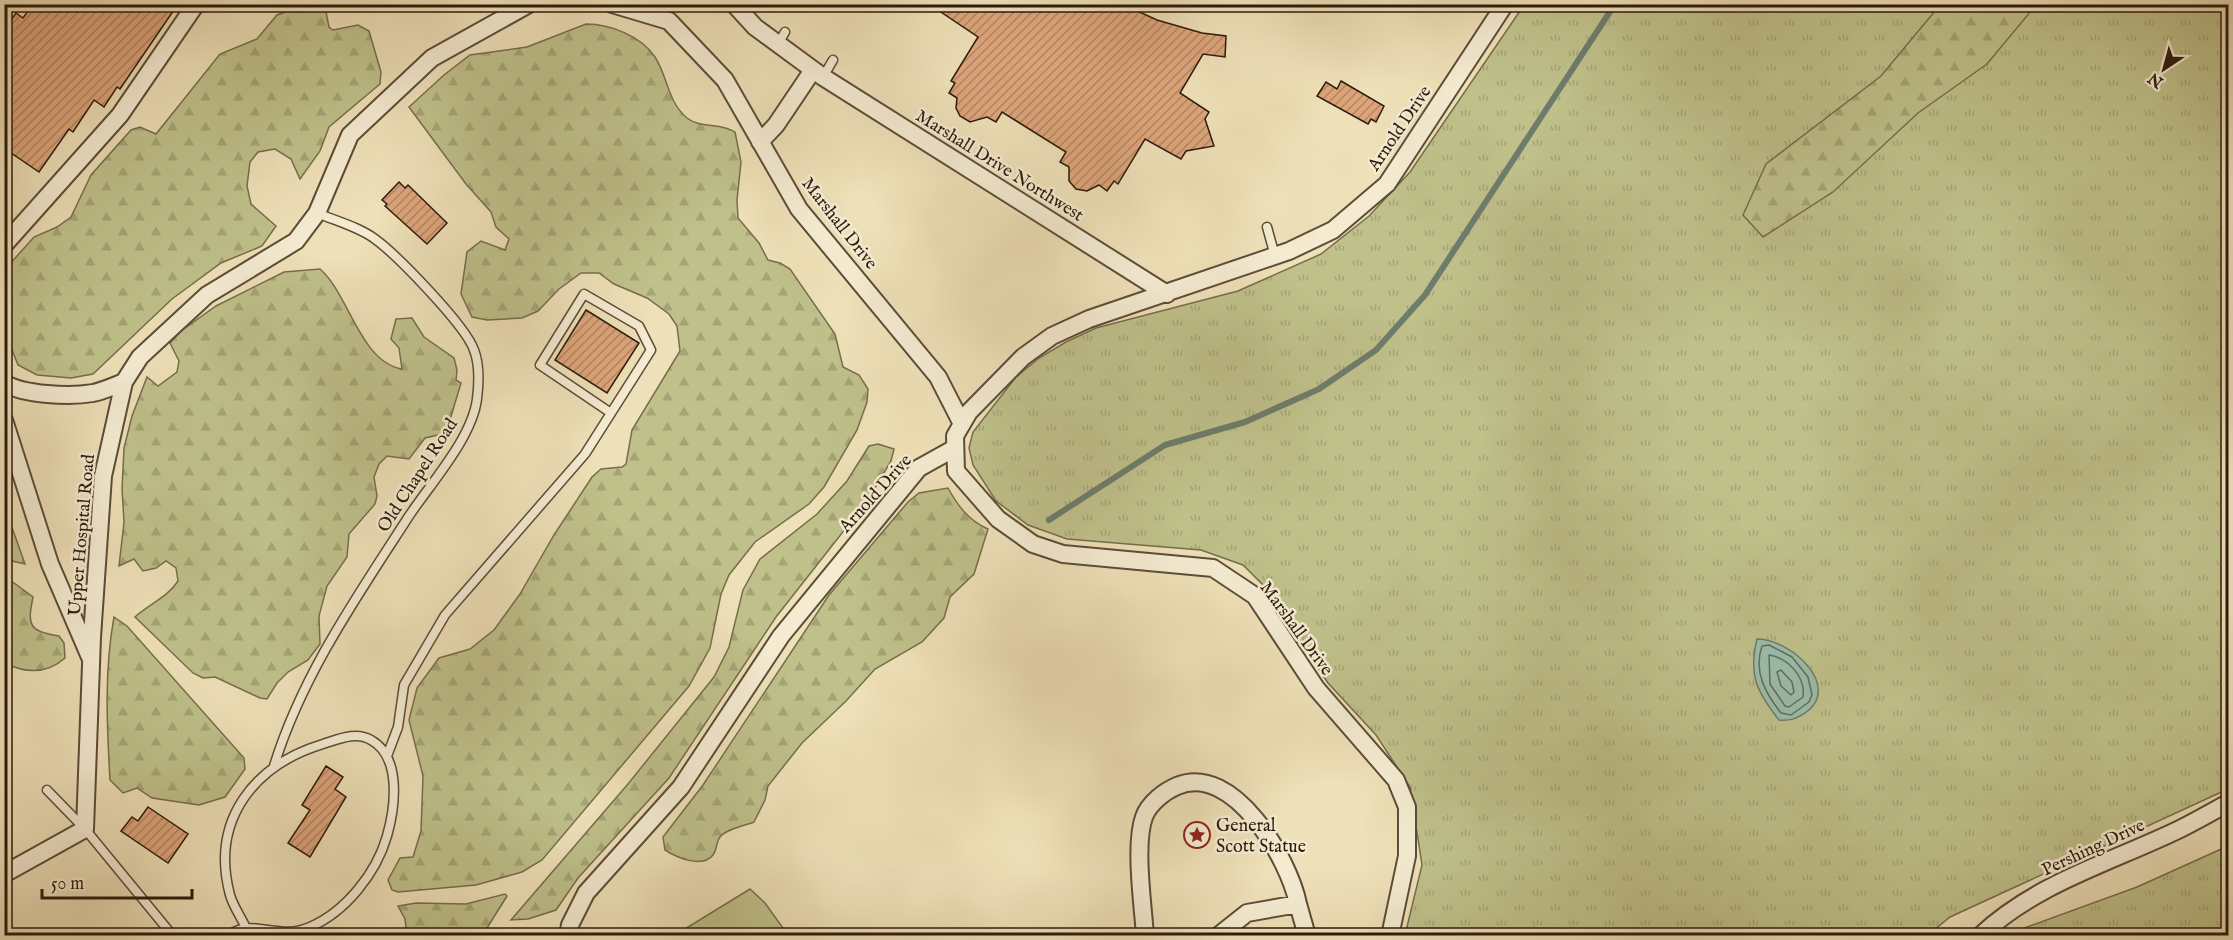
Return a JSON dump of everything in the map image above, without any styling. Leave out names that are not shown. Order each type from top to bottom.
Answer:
[{"type":"street","points":[[4,245],[120,115],[196,4]]},
{"type":"street","name":"Upper Hospital Road","points":[[85,828],[103,476],[124,382],[140,357],[207,295],[296,242],[317,213],[350,135],[432,58],[529,4]]},
{"type":"street","points":[[612,4],[669,21],[725,80],[760,142],[818,73],[782,38],[754,27],[734,4]]},
{"type":"street","name":"Arnold Drive","points":[[568,936],[570,925],[586,893],[681,787],[781,636],[919,468],[955,448],[955,436],[969,412],[1023,357],[1052,336],[1089,319],[1275,256],[1333,230],[1387,184],[1505,4]]},
{"type":"street","name":"Marshall Drive Northwest","points":[[818,73],[1167,294]]},
{"type":"street","name":"Marshall Drive","points":[[760,142],[799,209],[938,377],[962,424]]},
{"type":"street","points":[[4,383],[13,388],[47,394],[93,393],[124,382]]},
{"type":"street","points":[[4,420],[50,564],[92,663]]},
{"type":"street","name":"Marshall Drive","points":[[955,448],[956,471],[998,519],[1033,544],[1063,554],[1213,568],[1255,596],[1316,688],[1396,780],[1407,807],[1407,856],[1390,936]]},
{"type":"street","points":[[1145,936],[1141,881],[1141,837],[1144,816],[1158,798],[1188,782],[1224,789],[1243,807],[1282,857],[1294,885],[1307,936]]},
{"type":"street","name":"Pershing Drive","points":[[1980,936],[1992,924],[2058,883],[2179,830],[2229,803]]},
{"type":"street","points":[[4,874],[85,828]]},
{"type":"street","points":[[1218,936],[1247,913],[1298,904]]},
{"type":"lane","points":[[818,73],[832,60]]},
{"type":"lane","name":"Old Chapel Road","points":[[274,766],[285,730],[303,691],[357,597],[472,419],[479,375],[475,350],[465,332],[425,287],[375,239],[317,213]]},
{"type":"lane","points":[[1267,227],[1275,256]]},
{"type":"lane","points":[[387,756],[398,727],[404,685],[445,615],[585,454],[651,350],[639,326],[584,294],[540,365],[611,413]]},
{"type":"lane","points":[[226,936],[246,928],[278,933],[308,928],[342,906],[360,886],[385,844],[392,818],[393,783],[387,756],[381,747],[358,735],[300,751],[274,766],[251,785],[236,813],[226,842],[226,870],[230,896],[246,928]]},
{"type":"lane","points":[[47,790],[85,828],[173,936]]},
{"type":"green space","points":[[1524,5],[2228,5],[2228,789],[1950,917],[1928,935],[1405,935],[1422,865],[1410,787],[1376,735],[1328,683],[1264,586],[1243,565],[1201,550],[1067,539],[1028,525],[996,501],[973,465],[969,448],[973,432],[1016,377],[1039,358],[1096,328],[1238,291],[1321,254],[1369,216],[1410,172]]},
{"type":"green space","points":[[1940,5],[2036,5],[1987,64],[1918,113],[1833,192],[1763,237],[1743,215],[1766,164],[1881,76]]},
{"type":"green space","points":[[317,6],[326,12],[329,27],[333,30],[358,25],[369,31],[381,72],[380,84],[329,127],[320,151],[300,179],[291,159],[275,149],[258,152],[250,162],[247,186],[251,204],[276,226],[262,246],[221,263],[172,299],[93,374],[71,378],[37,375],[18,365],[5,332],[4,270],[34,237],[57,227],[71,217],[91,175],[131,130],[140,127],[156,134],[220,54],[257,39],[277,15],[288,11],[301,12]]},
{"type":"green space","points":[[586,24],[615,29],[642,43],[655,57],[675,104],[687,118],[735,132],[741,162],[737,200],[738,218],[759,243],[768,260],[790,269],[835,334],[843,367],[859,375],[868,389],[867,402],[857,430],[824,487],[809,504],[755,542],[729,575],[721,594],[710,648],[689,686],[542,860],[522,872],[476,885],[398,892],[392,890],[388,880],[400,858],[413,857],[421,831],[423,776],[409,720],[417,688],[439,658],[470,649],[494,630],[520,594],[554,535],[592,477],[601,469],[622,467],[626,464],[632,430],[680,351],[677,326],[669,314],[647,298],[614,284],[599,273],[581,273],[559,289],[538,311],[522,318],[487,320],[472,317],[461,294],[467,252],[481,241],[505,250],[509,239],[496,227],[491,212],[466,184],[409,107],[470,55],[527,47]]},
{"type":"green space","points":[[320,269],[339,294],[365,341],[388,364],[402,369],[399,348],[391,339],[396,319],[412,318],[424,337],[454,358],[457,370],[456,380],[461,383],[446,433],[425,438],[409,459],[387,456],[379,464],[374,477],[377,496],[375,504],[349,534],[347,557],[327,586],[319,616],[320,644],[308,660],[288,672],[277,683],[267,699],[260,698],[215,677],[203,678],[193,673],[135,617],[169,592],[178,581],[176,568],[166,561],[156,568],[143,571],[134,559],[119,566],[124,522],[122,489],[124,448],[132,416],[147,377],[158,386],[177,372],[179,361],[170,343],[181,331],[216,306],[284,272]]},
{"type":"green space","points":[[878,444],[894,449],[891,461],[868,500],[776,617],[669,778],[578,878],[556,910],[528,919],[511,920],[628,784],[714,677],[729,647],[743,590],[760,559],[817,514],[847,481],[869,446]]},
{"type":"green space","points":[[948,488],[965,512],[975,522],[988,529],[974,574],[950,597],[944,618],[922,642],[875,669],[846,701],[802,743],[768,786],[765,800],[754,822],[723,834],[713,855],[702,861],[682,858],[665,850],[663,837],[703,785],[829,595],[908,502],[919,493]]},
{"type":"green space","points":[[4,505],[25,564],[12,561],[6,577],[33,597],[30,615],[32,626],[41,632],[59,636],[64,643],[65,658],[44,670],[21,669],[5,663]]},
{"type":"green space","points":[[114,617],[127,626],[244,758],[245,769],[225,797],[199,805],[152,798],[137,788],[123,793],[110,780],[107,719],[108,678]]},
{"type":"green space","points":[[2228,846],[2228,935],[2010,935],[2137,887]]},
{"type":"green space","points":[[750,889],[765,903],[788,935],[675,935]]},
{"type":"green space","points":[[505,894],[507,896],[487,928],[451,935],[407,935],[405,919],[398,906],[416,903],[466,904]]},
{"type":"water","points":[[1757,639],[1784,647],[1808,666],[1815,678],[1818,690],[1815,702],[1805,713],[1793,719],[1779,720],[1765,701],[1754,673],[1754,652]]},
{"type":"building","points":[[33,4],[178,4],[120,89],[117,87],[104,107],[94,100],[73,132],[69,129],[39,172],[4,148],[4,30],[16,13],[23,18]]},
{"type":"building","points":[[929,4],[1138,4],[1135,10],[1157,20],[1202,33],[1226,36],[1225,57],[1203,54],[1180,93],[1209,112],[1205,119],[1214,146],[1186,151],[1181,159],[1145,139],[1118,184],[1114,181],[1107,191],[1099,185],[1087,191],[1076,189],[1069,181],[1069,167],[1060,162],[1066,152],[1002,112],[996,122],[987,117],[970,122],[960,116],[956,108],[957,98],[949,93],[955,83],[951,81],[978,37]]},
{"type":"building","points":[[1341,81],[1384,106],[1376,122],[1371,119],[1368,124],[1317,96],[1326,82],[1337,89]]},
{"type":"building","points":[[399,182],[405,188],[408,185],[447,223],[427,244],[385,206],[387,204],[382,200]]},
{"type":"building","points":[[586,310],[639,343],[607,393],[555,360]]},
{"type":"building","points":[[326,766],[343,777],[335,789],[346,797],[310,857],[288,843],[310,810],[302,805]]},
{"type":"building","points":[[148,807],[188,834],[168,863],[121,831],[132,817],[138,821]]},
{"type":"waterway","points":[[1049,520],[1165,445],[1245,422],[1319,389],[1376,350],[1425,295],[1615,4]]},
{"type":"place","name":"General Scott Statue","points":[[1197,835]]}]
